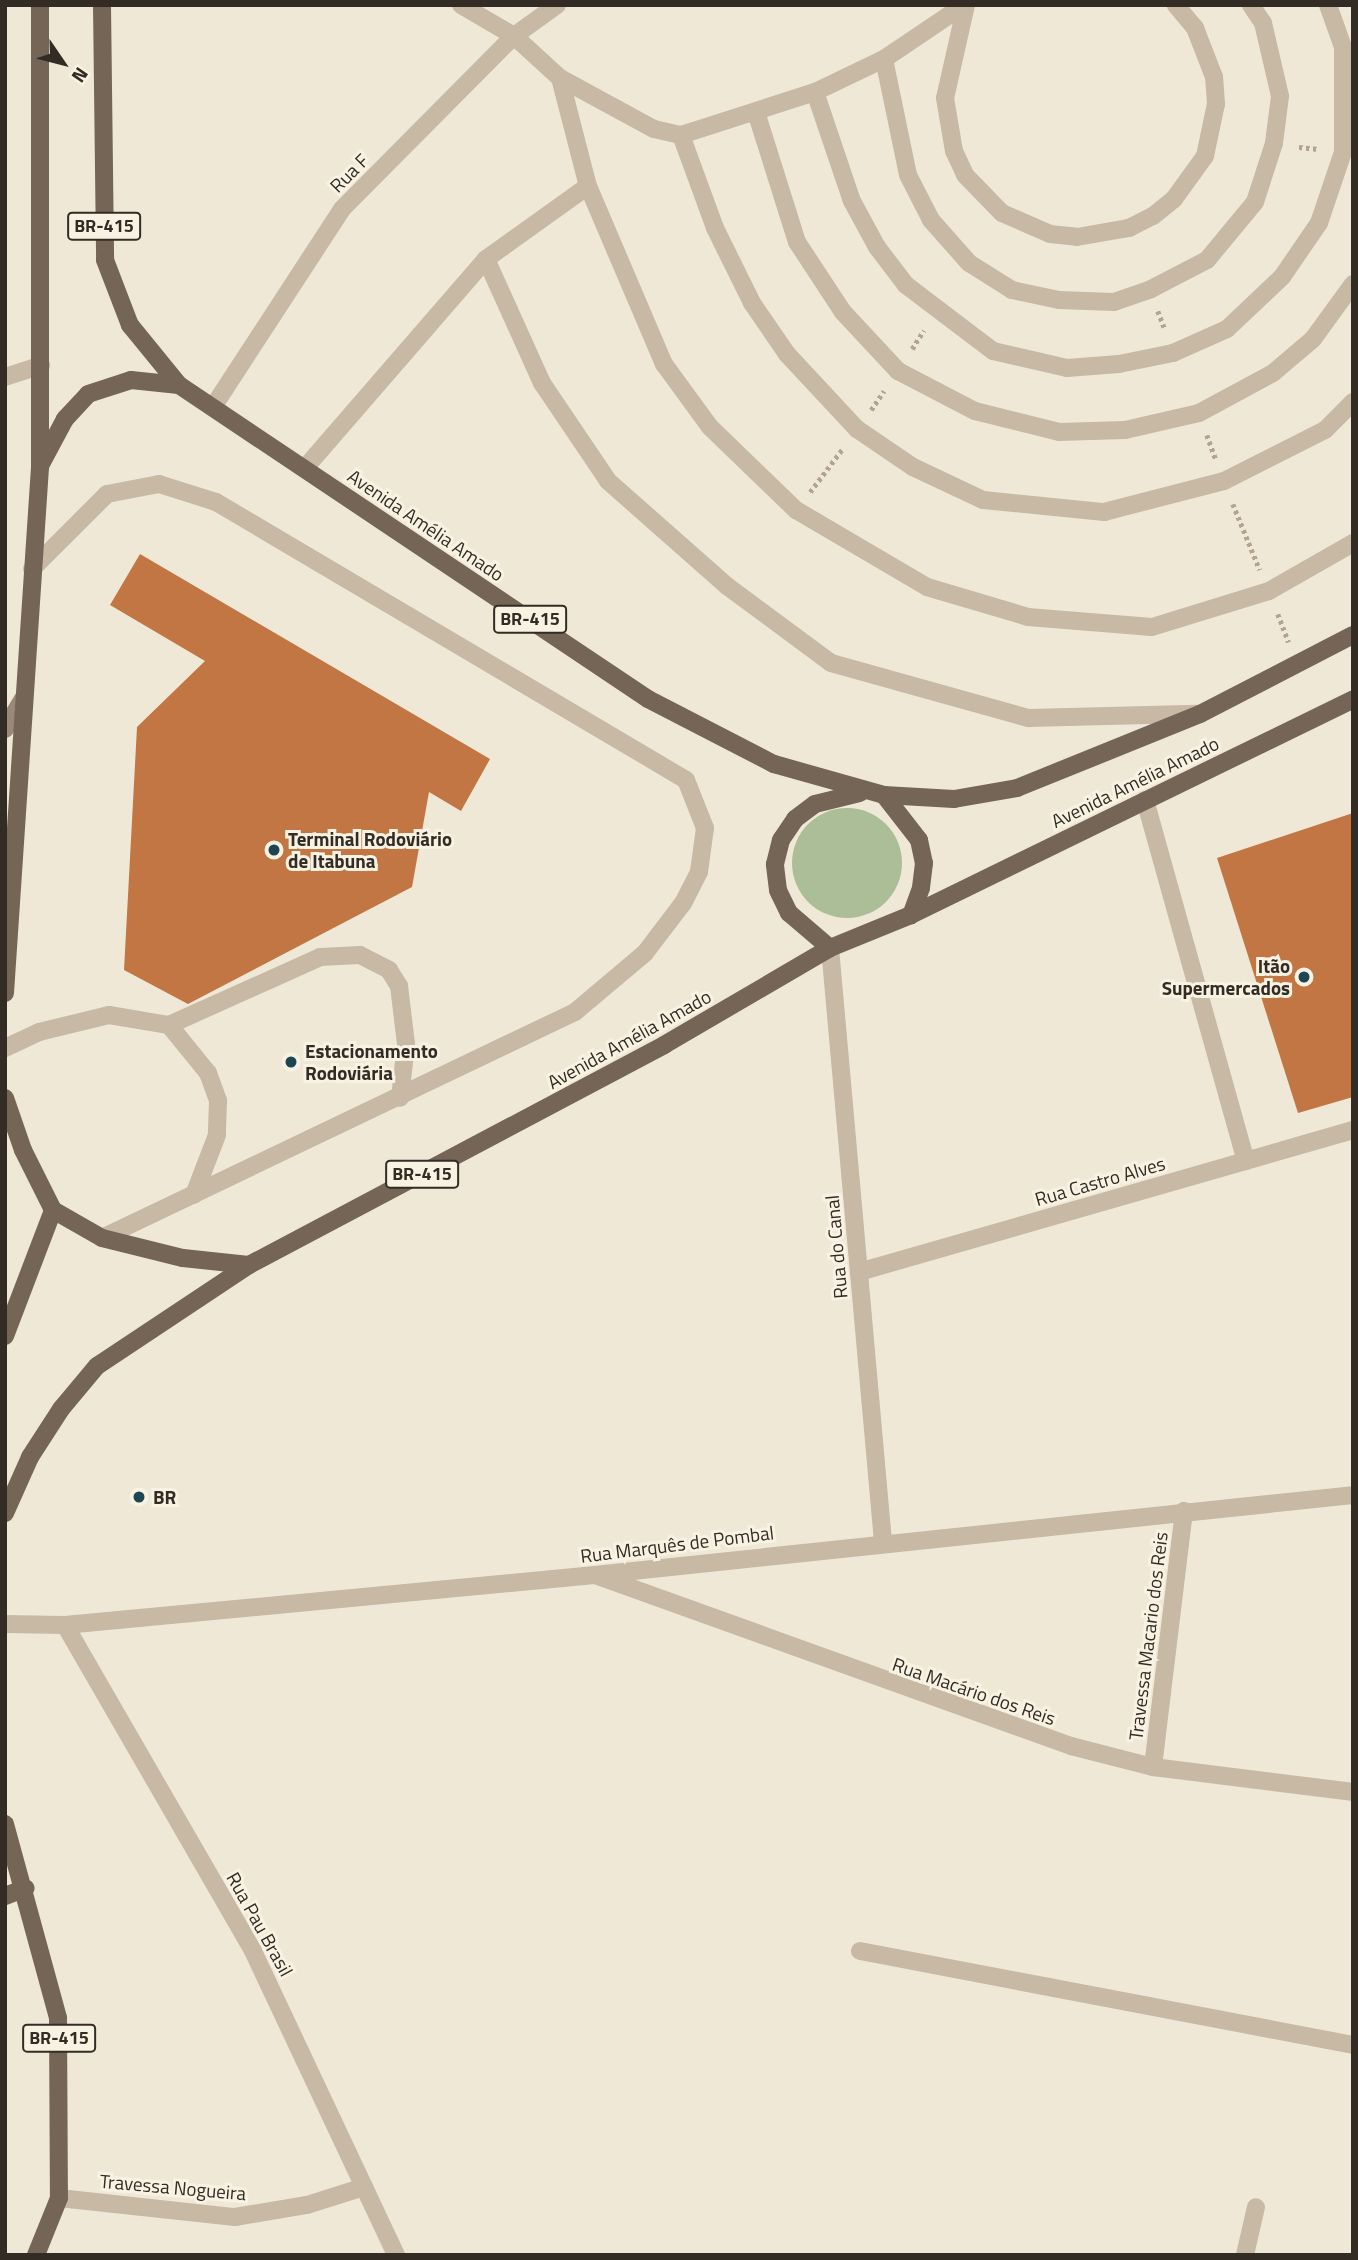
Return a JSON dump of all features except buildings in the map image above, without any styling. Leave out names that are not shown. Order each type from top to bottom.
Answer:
[{"type":"main road","name":"BR-415","points":[[5,993],[40,467],[40,5]]},
{"type":"main road","name":"BR-415","points":[[102,5],[105,260],[130,326],[179,385],[213,407]]},
{"type":"main road","points":[[40,467],[65,419],[88,394],[131,380],[179,385]]},
{"type":"main road","name":"Avenida Amélia Amado","points":[[213,407],[648,699],[774,764],[875,794],[954,799],[1017,788],[1200,714],[1353,635]]},
{"type":"main road","points":[[5,729],[23,699]]},
{"type":"main road","name":"Avenida Amélia Amado","points":[[5,1513],[30,1457],[61,1409],[97,1366],[249,1265],[664,1045],[830,948],[911,915],[1353,699]]},
{"type":"main road","points":[[830,948],[789,913],[778,890],[775,864],[781,840],[795,819],[815,804],[875,794],[919,840],[924,863],[921,888],[911,915]]},
{"type":"main road","points":[[5,1098],[23,1150],[53,1210],[102,1238],[183,1258],[249,1265]]},
{"type":"main road","points":[[5,1336],[53,1210]]},
{"type":"main road","name":"BR-415","points":[[5,1824],[26,1888],[58,2018],[59,2198],[36,2255]]},
{"type":"main road","points":[[5,1896],[26,1888]]},
{"type":"street","points":[[461,5],[514,36],[560,78],[654,130],[681,135],[815,92],[884,59],[965,5]]},
{"type":"street","name":"Rua F","points":[[213,407],[342,208],[514,36],[557,5]]},
{"type":"street","points":[[965,5],[945,98],[954,151],[965,174],[1002,213],[1051,234],[1077,237],[1129,228],[1153,216],[1182,189],[1205,156],[1216,104],[1214,78],[1195,28],[1176,5]]},
{"type":"street","points":[[884,59],[908,175],[931,220],[970,263],[1012,290],[1059,300],[1115,302],[1150,289],[1207,260],[1255,202],[1274,143],[1280,96],[1263,23],[1251,5]]},
{"type":"street","points":[[815,92],[852,201],[877,247],[906,285],[937,311],[993,351],[1067,368],[1173,353],[1227,329],[1282,277],[1319,223],[1343,152],[1343,47],[1328,5]]},
{"type":"street","points":[[560,78],[588,186],[664,364],[710,427],[808,517],[927,587],[1028,617],[1152,627],[1269,591],[1353,543]]},
{"type":"street","points":[[756,112],[797,242],[843,312],[898,371],[975,411],[1059,432],[1125,430],[1199,413],[1273,373],[1313,339],[1353,284]]},
{"type":"street","points":[[681,135],[715,228],[752,303],[787,354],[857,429],[913,467],[983,500],[1104,512],[1224,481],[1325,430],[1353,402]]},
{"type":"street","points":[[305,468],[486,259],[588,186]]},
{"type":"street","points":[[486,259],[542,383],[608,481],[727,586],[831,663],[1028,718],[1200,714]]},
{"type":"street","points":[[5,377],[41,365]]},
{"type":"street","points":[[32,569],[107,494],[159,484],[216,502],[686,780],[705,828],[699,872],[684,903],[645,953],[575,1012],[400,1098],[102,1238]]},
{"type":"street","points":[[1146,800],[1246,1161]]},
{"type":"street","name":"Rua do Canal","points":[[830,948],[883,1542]]},
{"type":"street","points":[[5,1048],[39,1032],[109,1015],[169,1025],[320,957],[360,955],[389,970],[399,986],[406,1044],[400,1098]]},
{"type":"street","points":[[169,1025],[208,1073],[218,1101],[217,1135],[194,1195]]},
{"type":"street","name":"Rua Castro Alves","points":[[859,1272],[1353,1130]]},
{"type":"street","name":"Rua Marquês de Pombal","points":[[5,1624],[65,1625],[595,1575],[883,1542],[1353,1495]]},
{"type":"street","name":"Travessa Macario dos Reis","points":[[1153,1767],[1184,1511]]},
{"type":"street","name":"Rua Macário dos Reis","points":[[595,1575],[907,1691],[1071,1746],[1153,1767],[1353,1792]]},
{"type":"street","name":"Rua Pau Brasil","points":[[65,1625],[253,1951],[396,2255]]},
{"type":"street","points":[[860,1951],[1353,2045]]},
{"type":"street","name":"Travessa Nogueira","points":[[59,2198],[235,2217],[307,2205],[364,2187]]},
{"type":"street","points":[[1245,2255],[1256,2207]]},
{"type":"path","points":[[1150,289],[1173,353]]},
{"type":"path","points":[[1199,413],[1297,664]]},
{"type":"green space","points":[[847,808],[868,812],[886,824],[898,842],[902,863],[898,884],[886,902],[868,914],[847,918],[826,914],[808,902],[796,884],[792,863],[796,842],[808,824],[826,812]]},
{"type":"place","name":"Terminal Rodoviário de Itabuna","points":[[274,850]]},
{"type":"place","name":"Itão Supermercados","points":[[1304,977]]},
{"type":"place","name":"Estacionamento Rodoviária","points":[[291,1062]]},
{"type":"place","name":"BR","points":[[139,1497]]}]
